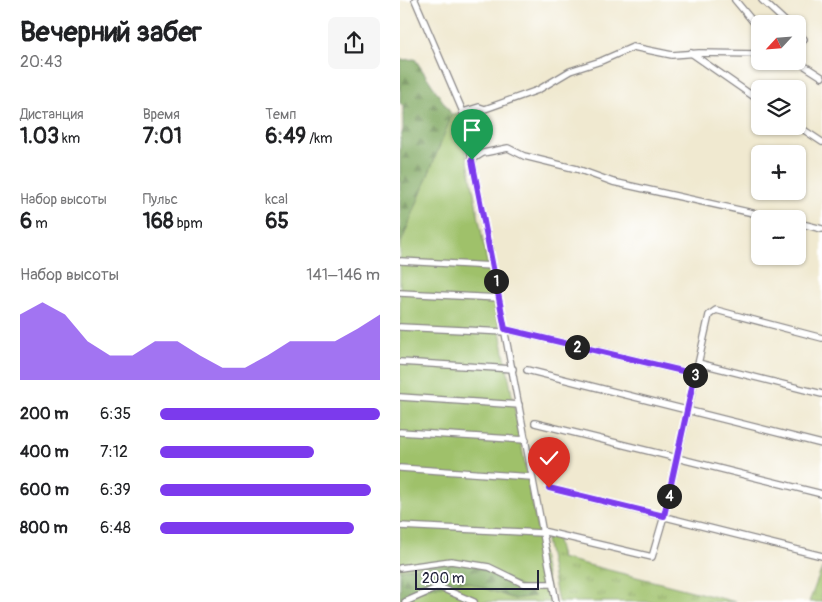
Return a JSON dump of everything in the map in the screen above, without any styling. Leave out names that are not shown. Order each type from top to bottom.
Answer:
[{"type":"street","points":[[415,0],[463,112],[556,602]]},
{"type":"street","points":[[735,0],[751,19]]},
{"type":"street","points":[[762,0],[778,15]]},
{"type":"street","points":[[463,112],[479,107],[485,109],[538,90],[570,72],[633,47],[672,55],[751,54]]},
{"type":"street","points":[[691,54],[751,95]]},
{"type":"street","points":[[806,67],[822,77]]},
{"type":"street","points":[[806,131],[822,142]]},
{"type":"street","points":[[472,160],[483,152],[508,148],[524,156],[577,169],[613,182],[751,213]]},
{"type":"street","points":[[806,225],[822,229]]},
{"type":"street","points":[[401,261],[493,266]]},
{"type":"street","points":[[400,293],[499,298]]},
{"type":"street","points":[[400,526],[542,532],[652,557],[664,516],[709,315],[716,310],[822,338]]},
{"type":"street","points":[[400,327],[505,331],[695,374]]},
{"type":"street","points":[[400,362],[513,369]]},
{"type":"street","points":[[698,363],[822,394]]},
{"type":"street","points":[[527,370],[822,444]]},
{"type":"street","points":[[400,397],[519,405]]},
{"type":"street","points":[[535,423],[822,494]]},
{"type":"street","points":[[400,432],[526,440]]},
{"type":"street","points":[[400,468],[532,477]]},
{"type":"street","points":[[549,488],[822,556]]},
{"type":"street","points":[[400,568],[451,561],[489,566],[524,584],[552,584]]},
{"type":"street","points":[[405,602],[439,587],[474,602]]},
{"type":"green space","points":[[415,59],[452,115],[400,246],[400,141],[403,129],[403,106],[400,103],[400,60]]},
{"type":"green space","points":[[459,113],[551,602],[401,602],[421,590],[464,581],[514,599],[535,596],[506,578],[466,563],[430,565],[400,570],[400,246],[452,115]]},
{"type":"green space","points":[[556,535],[561,558],[736,602],[558,602],[546,540]]},
{"type":"green space","points":[[466,563],[506,578],[535,596],[514,599],[464,581],[421,590],[400,602],[400,570],[430,565]]},
{"type":"green space","points":[[822,568],[822,602],[809,602]]},
{"type":"route","points":[[472,160],[505,329],[695,374],[664,516],[549,488]]}]
